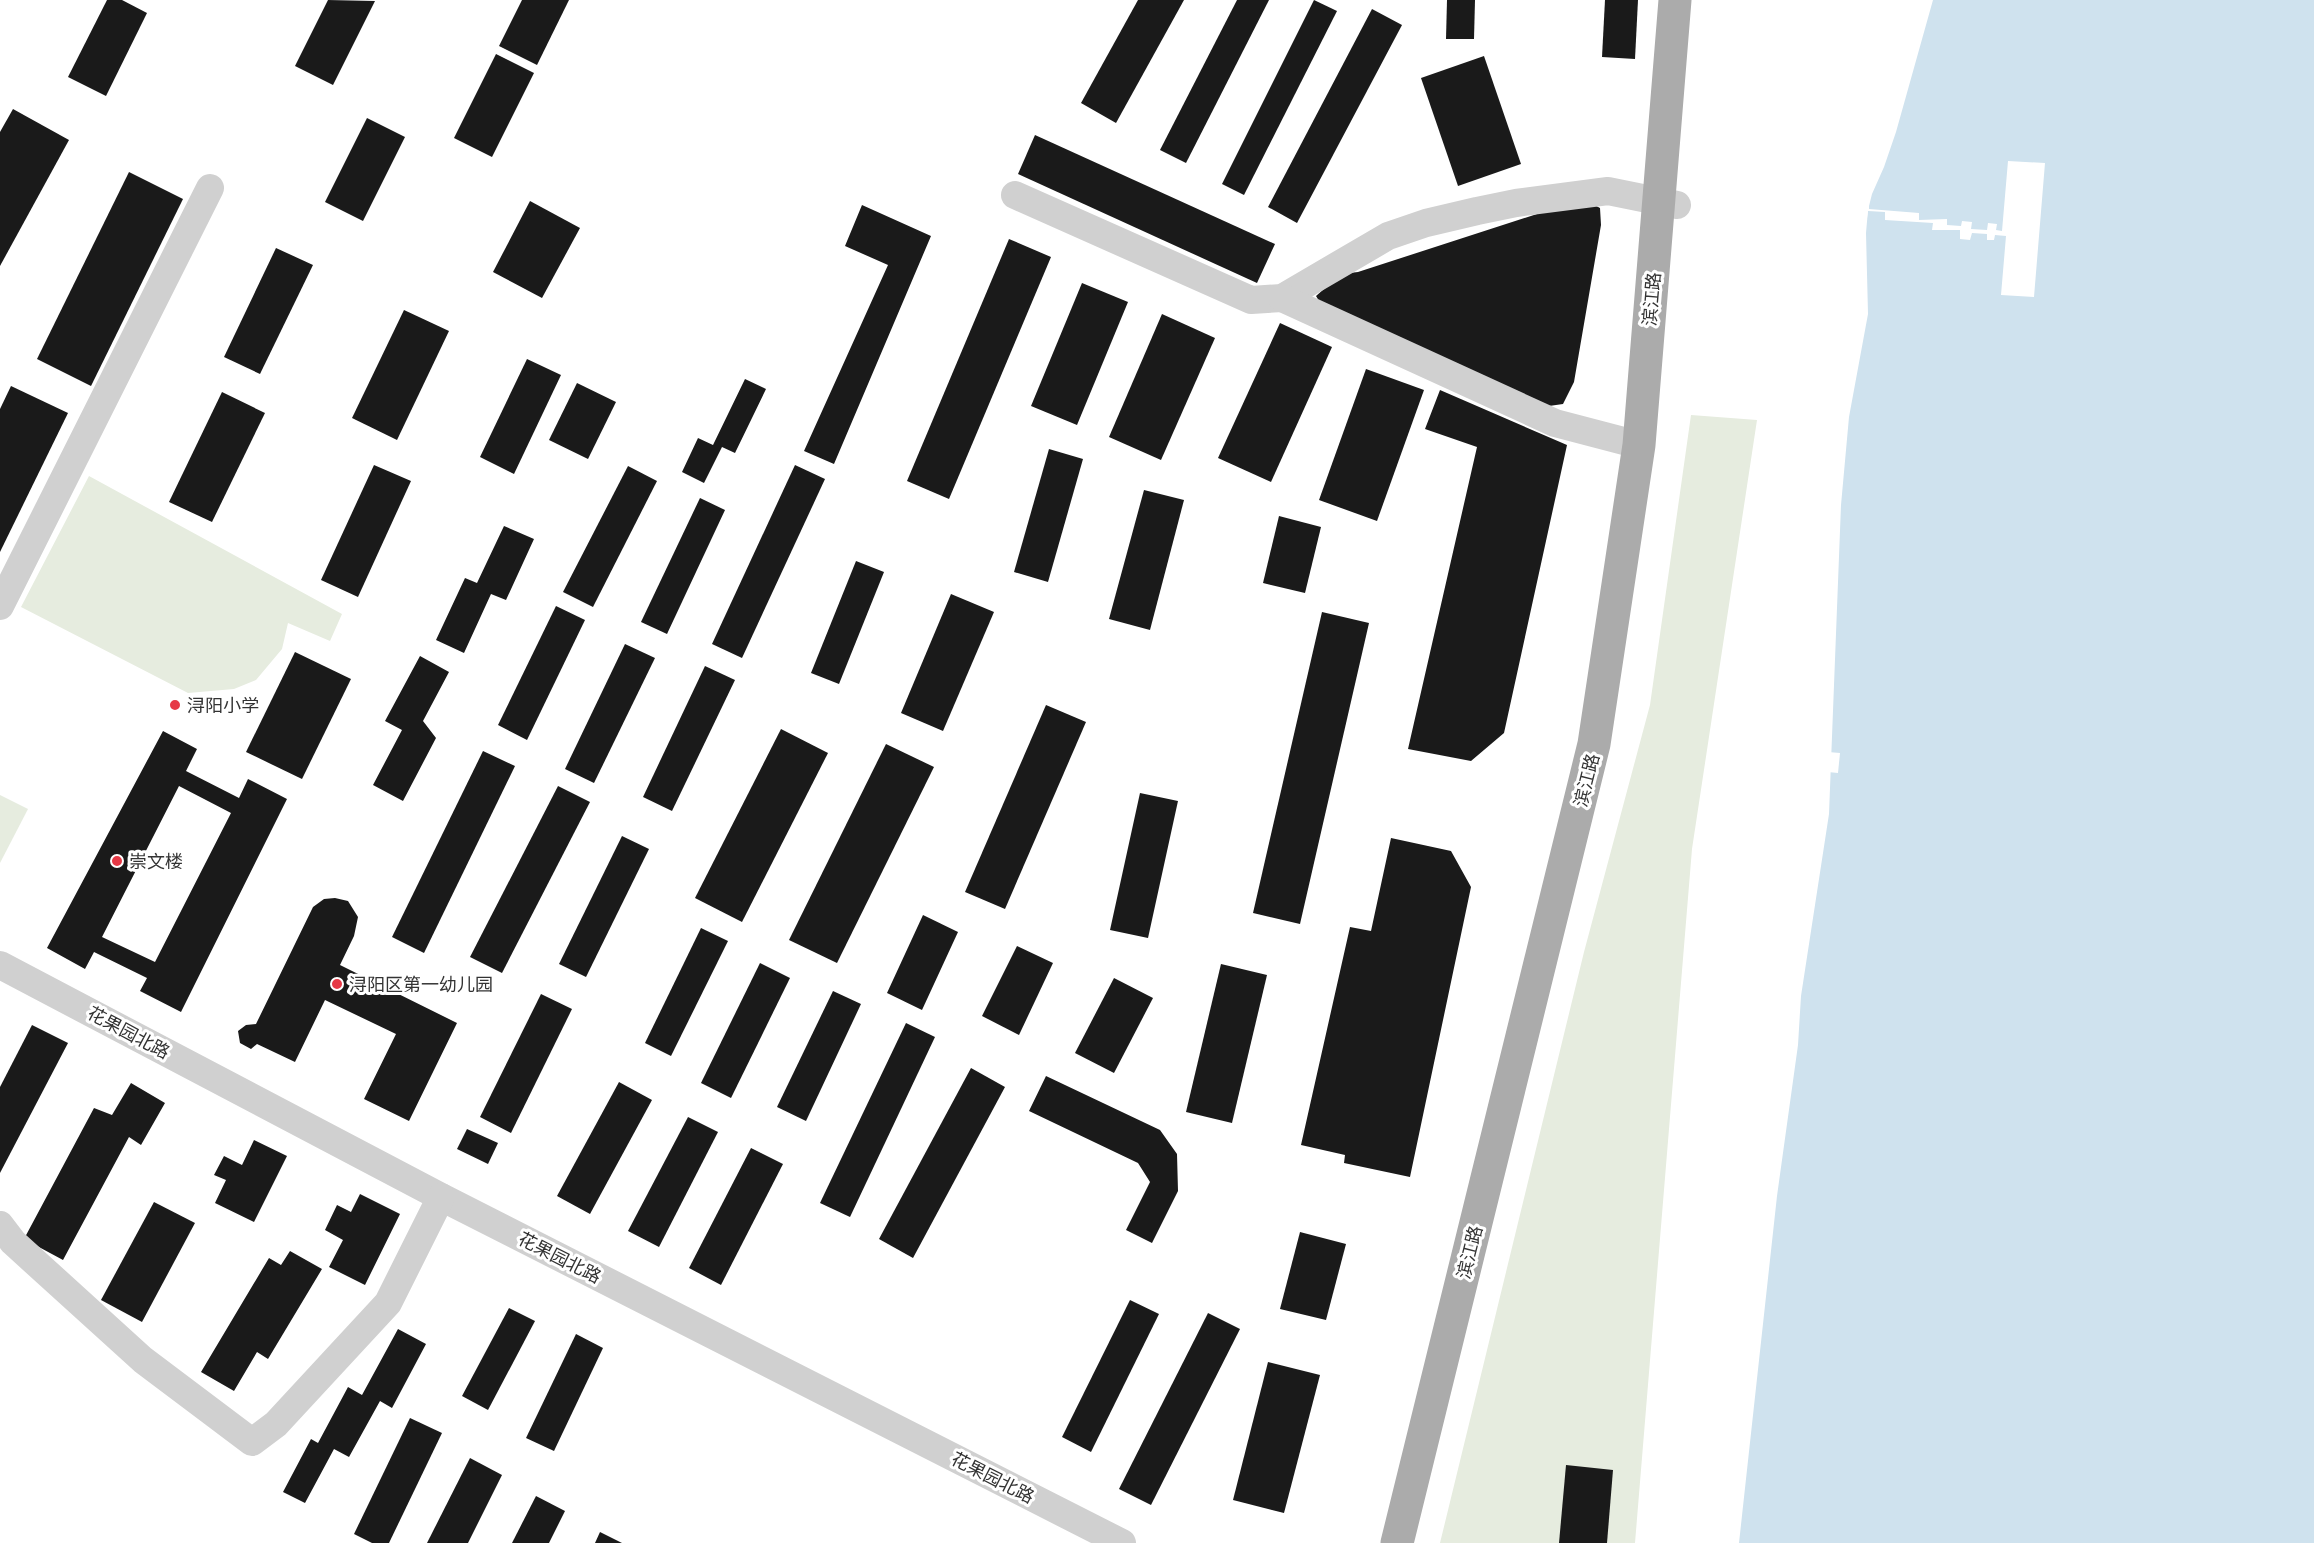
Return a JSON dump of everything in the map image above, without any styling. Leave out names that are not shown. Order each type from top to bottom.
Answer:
[{"type":"main road","name":"滨江路","points":[[1398,1543],[1594,744],[1639,445],[1675,0]]},
{"type":"main road","name":"滨江路","points":[[1417,1543],[1613,748],[1658,447],[1694,0]]},
{"type":"street","points":[[0,606],[210,188]]},
{"type":"street","points":[[1014,195],[1251,300],[1282,298],[1388,236],[1426,223],[1477,211],[1516,203],[1608,191],[1677,205]]},
{"type":"street","points":[[1282,298],[1555,423],[1639,445]]},
{"type":"street","name":"花果园北路","points":[[0,965],[441,1197],[1122,1543]]},
{"type":"street","points":[[0,1225],[14,1242],[143,1360],[252,1442],[276,1424],[388,1303],[441,1197]]},
{"type":"shaded area","points":[[1691,415],[1757,420],[1692,849],[1635,1543],[1440,1543],[1584,952],[1650,705]]},
{"type":"shaded area","points":[[89,476],[342,614],[330,641],[288,623],[282,649],[256,680],[234,689],[188,693],[21,607]]},
{"type":"shaded area","points":[[0,795],[28,809],[0,863]]},
{"type":"water","points":[[1933,0],[2314,0],[2314,1543],[1739,1543],[1777,1196],[1798,1045],[1801,996],[1829,814],[1841,505],[1849,417],[1868,314],[1866,233],[1868,210],[1896,132]]},
{"type":"pier","points":[[2008,161],[2045,163],[2034,297],[2001,295],[2006,236],[1995,235],[1994,240],[1987,240],[1987,234],[1972,233],[1970,240],[1960,239],[1960,230],[1932,230],[1933,223],[1885,220],[1885,212],[1868,211],[1867,218],[1864,217],[1866,205],[1869,205],[1869,209],[1919,213],[1919,220],[1947,219],[1947,225],[1961,226],[1962,221],[1972,222],[1971,229],[1987,230],[1988,223],[1997,224],[1996,230],[2002,231]]},
{"type":"pier","points":[[1828,752],[1840,753],[1838,773],[1828,772]]},
{"type":"building","points":[[107,0],[122,0],[147,13],[106,96],[68,77]]},
{"type":"building","points":[[328,0],[375,1],[333,85],[295,66]]},
{"type":"building","points":[[522,0],[569,0],[537,65],[499,46]]},
{"type":"building","points":[[1138,0],[1184,0],[1116,123],[1081,103]]},
{"type":"building","points":[[1237,0],[1269,0],[1186,163],[1160,150]]},
{"type":"building","points":[[1314,0],[1337,11],[1244,195],[1222,184]]},
{"type":"building","points":[[1447,0],[1475,0],[1474,39],[1446,39]]},
{"type":"building","points":[[1605,0],[1638,0],[1635,59],[1602,57]]},
{"type":"building","points":[[1372,9],[1402,25],[1297,223],[1268,207]]},
{"type":"building","points":[[496,54],[534,73],[492,157],[454,138]]},
{"type":"building","points":[[1484,56],[1521,164],[1458,186],[1421,78]]},
{"type":"building","points":[[13,109],[69,140],[0,266],[0,132]]},
{"type":"building","points":[[367,118],[405,137],[363,221],[325,202]]},
{"type":"building","points":[[1035,135],[1275,244],[1257,283],[1018,174]]},
{"type":"building","points":[[129,172],[183,199],[91,386],[37,359]]},
{"type":"building","points":[[1583,199],[1600,208],[1601,225],[1574,382],[1563,404],[1542,407],[1325,311],[1316,296],[1341,274],[1358,272]]},
{"type":"building","points":[[530,201],[580,228],[542,298],[493,272]]},
{"type":"building","points":[[862,205],[931,236],[834,464],[804,451],[888,265],[845,246]]},
{"type":"building","points":[[1009,239],[1051,257],[949,499],[907,481]]},
{"type":"building","points":[[276,248],[313,265],[260,374],[224,357]]},
{"type":"building","points":[[1082,283],[1128,302],[1077,425],[1031,406]]},
{"type":"building","points":[[404,310],[449,331],[397,440],[352,418]]},
{"type":"building","points":[[1162,314],[1215,338],[1161,460],[1109,437]]},
{"type":"building","points":[[1280,323],[1332,347],[1271,482],[1218,458]]},
{"type":"building","points":[[527,359],[561,375],[514,474],[480,457]]},
{"type":"building","points":[[1366,369],[1424,390],[1377,521],[1319,500]]},
{"type":"building","points":[[745,379],[766,389],[735,453],[722,447],[704,483],[682,472],[698,438],[713,445]]},
{"type":"building","points":[[577,383],[616,402],[588,459],[549,440]]},
{"type":"building","points":[[11,386],[68,413],[0,552],[0,409]]},
{"type":"building","points":[[1440,390],[1567,445],[1504,733],[1471,761],[1408,749],[1477,447],[1425,429]]},
{"type":"building","points":[[222,392],[265,413],[212,522],[169,502]]},
{"type":"building","points":[[1049,449],[1083,459],[1048,582],[1014,572]]},
{"type":"building","points":[[374,465],[411,481],[358,597],[321,580]]},
{"type":"building","points":[[795,465],[825,479],[742,658],[712,644]]},
{"type":"building","points":[[628,466],[657,481],[593,607],[563,592]]},
{"type":"building","points":[[1144,490],[1184,500],[1150,630],[1109,619]]},
{"type":"building","points":[[700,498],[725,510],[667,634],[641,622]]},
{"type":"building","points":[[1279,516],[1321,527],[1305,593],[1263,583]]},
{"type":"building","points":[[504,526],[534,539],[506,600],[491,594],[464,653],[436,640],[465,578],[477,583]]},
{"type":"building","points":[[856,561],[884,572],[839,684],[811,673]]},
{"type":"building","points":[[951,594],[994,612],[943,731],[901,713]]},
{"type":"building","points":[[556,606],[585,620],[527,740],[498,725]]},
{"type":"building","points":[[1322,612],[1369,623],[1300,924],[1253,913]]},
{"type":"building","points":[[625,644],[655,658],[594,783],[565,769]]},
{"type":"building","points":[[295,652],[351,679],[302,779],[246,752]]},
{"type":"building","points":[[420,656],[449,672],[423,721],[436,738],[403,801],[373,785],[402,730],[385,721]]},
{"type":"building","points":[[705,666],[735,680],[672,811],[643,797]]},
{"type":"building","points":[[1046,705],[1086,722],[1005,909],[965,892]]},
{"type":"building","points":[[781,729],[828,753],[742,922],[695,898]]},
{"type":"building","points":[[163,731],[197,749],[186,771],[239,798],[248,779],[287,799],[181,1012],[140,991],[147,978],[94,952],[85,969],[47,948]],"holes":[[[179,786],[231,813],[155,962],[102,937]]]},
{"type":"building","points":[[886,744],[934,767],[837,963],[789,940]]},
{"type":"building","points":[[483,751],[515,766],[424,953],[392,937]]},
{"type":"building","points":[[558,786],[590,802],[502,973],[470,957]]},
{"type":"building","points":[[1140,793],[1178,801],[1148,938],[1110,930]]},
{"type":"building","points":[[622,836],[649,849],[586,977],[559,964]]},
{"type":"building","points":[[1391,838],[1451,851],[1471,887],[1410,1177],[1344,1163],[1345,1155],[1301,1145],[1350,927],[1371,931]]},
{"type":"building","points":[[335,898],[348,901],[358,917],[354,936],[340,965],[457,1023],[409,1121],[364,1099],[396,1034],[325,1000],[295,1062],[257,1044],[251,1049],[240,1043],[238,1031],[246,1025],[256,1024],[313,907],[324,899]]},
{"type":"building","points":[[923,915],[958,932],[922,1010],[887,993]]},
{"type":"building","points":[[701,928],[728,941],[671,1056],[645,1043]]},
{"type":"building","points":[[1017,946],[1053,963],[1019,1035],[982,1016]]},
{"type":"building","points":[[760,963],[790,978],[731,1098],[701,1083]]},
{"type":"building","points":[[1221,964],[1267,975],[1232,1123],[1186,1112]]},
{"type":"building","points":[[1114,978],[1153,998],[1114,1073],[1075,1053]]},
{"type":"building","points":[[833,991],[861,1004],[806,1121],[777,1107]]},
{"type":"building","points":[[541,994],[572,1009],[511,1133],[480,1117]]},
{"type":"building","points":[[906,1023],[935,1037],[850,1217],[820,1203]]},
{"type":"building","points":[[32,1025],[68,1043],[0,1173],[0,1087]]},
{"type":"building","points":[[971,1068],[1005,1087],[913,1258],[879,1239]]},
{"type":"building","points":[[1046,1076],[1160,1130],[1177,1154],[1178,1191],[1152,1243],[1126,1230],[1150,1182],[1138,1163],[1029,1111]]},
{"type":"building","points":[[619,1082],[652,1100],[590,1214],[557,1196]]},
{"type":"building","points":[[131,1083],[165,1103],[141,1145],[129,1137],[63,1260],[24,1239],[94,1108],[112,1115]]},
{"type":"building","points":[[688,1117],[718,1132],[659,1247],[628,1231]]},
{"type":"building","points":[[467,1129],[498,1143],[488,1164],[457,1149]]},
{"type":"building","points":[[254,1140],[287,1156],[254,1222],[215,1203],[226,1180],[214,1175],[224,1156],[242,1165]]},
{"type":"building","points":[[751,1148],[783,1164],[721,1285],[689,1268]]},
{"type":"building","points":[[360,1194],[400,1214],[365,1285],[329,1267],[343,1240],[325,1230],[337,1205],[351,1212]]},
{"type":"building","points":[[154,1202],[195,1223],[142,1322],[101,1300]]},
{"type":"building","points":[[1300,1232],[1346,1244],[1326,1320],[1280,1309]]},
{"type":"building","points":[[290,1251],[322,1269],[268,1359],[257,1352],[234,1391],[201,1372],[269,1258],[281,1265]]},
{"type":"building","points":[[1130,1300],[1159,1314],[1091,1452],[1062,1437]]},
{"type":"building","points":[[509,1308],[535,1321],[488,1410],[462,1396]]},
{"type":"building","points":[[1208,1313],[1240,1329],[1151,1505],[1119,1489]]},
{"type":"building","points":[[398,1329],[426,1344],[392,1408],[380,1401],[349,1457],[334,1449],[305,1503],[283,1492],[311,1439],[318,1443],[348,1387],[362,1395]]},
{"type":"building","points":[[576,1334],[603,1348],[554,1451],[526,1438]]},
{"type":"building","points":[[1268,1362],[1320,1375],[1284,1513],[1233,1500]]},
{"type":"building","points":[[410,1418],[442,1433],[389,1543],[372,1543],[354,1534]]},
{"type":"building","points":[[470,1458],[502,1475],[468,1543],[427,1543]]},
{"type":"building","points":[[1566,1465],[1613,1470],[1607,1543],[1559,1543]]},
{"type":"building","points":[[536,1496],[565,1511],[549,1543],[512,1543]]},
{"type":"building","points":[[600,1532],[622,1543],[595,1543]]},
{"type":"place","name":"浔阳小学","points":[[175,705]]},
{"type":"place","name":"崇文楼","points":[[117,861]]},
{"type":"place","name":"浔阳区第一幼儿园","points":[[337,984]]}]
